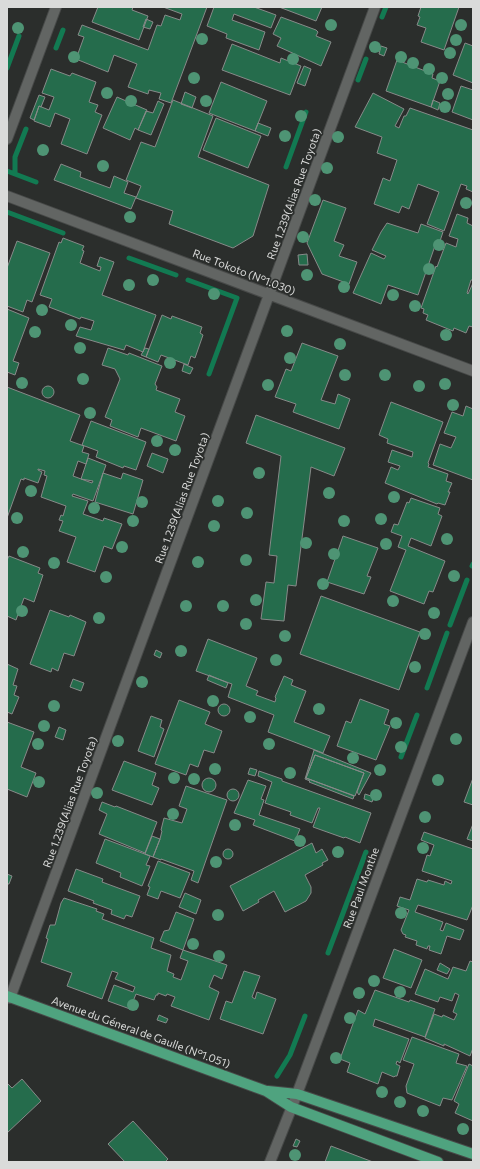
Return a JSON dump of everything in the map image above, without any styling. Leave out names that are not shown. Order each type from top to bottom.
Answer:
[{"type":"main road","name":"Avenue du Géneral de Gaulle (N°1.051)","points":[[9,997],[266,1091],[291,1107],[438,1162]]},
{"type":"main road","name":"Avenue du Géneral de Gaulle (N°1.051)","points":[[266,1091],[297,1094],[473,1154]]},
{"type":"street","points":[[7,139],[56,7]]},
{"type":"street","name":"Rue 1.239(Alias Rue Toyota)","points":[[9,997],[375,7]]},
{"type":"street","name":"Rue Tokoto (N°1.030)","points":[[7,196],[473,371]]},
{"type":"street","name":"Rue Paul Monthe","points":[[270,1162],[297,1094],[473,622]]},
{"type":"building","points":[[98,7],[133,7],[132,10],[148,16],[139,40],[92,22]]},
{"type":"building","points":[[163,7],[207,7],[171,103],[159,99],[161,93],[149,90],[148,94],[128,87],[137,64],[114,55],[108,72],[76,59],[84,37],[78,35],[82,25],[148,50],[157,25],[161,26],[165,15],[180,20],[182,14]]},
{"type":"building","points":[[214,7],[254,7],[276,15],[271,28],[234,14],[232,20],[265,32],[259,50],[226,38],[227,34],[207,26]]},
{"type":"building","points":[[279,7],[322,7],[316,21]]},
{"type":"building","points":[[421,7],[459,7],[444,50],[421,42],[426,28],[417,25]]},
{"type":"building","points":[[281,17],[316,30],[318,32],[316,36],[331,42],[321,66],[277,46],[281,38],[273,34]]},
{"type":"building","points":[[146,19],[153,22],[150,29],[143,27]]},
{"type":"building","points":[[465,43],[473,46],[473,83],[453,75]]},
{"type":"building","points":[[232,44],[280,63],[281,58],[301,66],[290,95],[222,70]]},
{"type":"building","points":[[381,46],[387,48],[384,56],[379,54]]},
{"type":"building","points":[[397,60],[433,74],[432,78],[440,81],[431,107],[386,91]]},
{"type":"building","points":[[304,66],[311,69],[305,86],[297,83]]},
{"type":"building","points":[[51,69],[70,76],[72,73],[96,82],[89,102],[98,105],[95,112],[102,115],[87,154],[61,144],[70,119],[55,113],[50,127],[34,121],[39,106],[49,110],[54,97],[42,93]]},
{"type":"building","points":[[221,82],[267,101],[255,131],[209,113]]},
{"type":"building","points":[[461,86],[473,90],[473,120],[452,112]]},
{"type":"building","points":[[185,92],[196,97],[192,108],[181,104]]},
{"type":"building","points":[[373,93],[404,109],[395,126],[399,128],[404,116],[406,116],[410,108],[473,130],[473,192],[466,189],[467,186],[461,184],[444,231],[427,224],[439,192],[418,184],[409,209],[402,206],[399,213],[374,204],[383,178],[390,181],[397,160],[377,153],[382,137],[355,127]]},
{"type":"building","points":[[39,95],[45,97],[41,107],[39,106],[34,120],[30,118]]},
{"type":"building","points":[[117,97],[147,110],[138,130],[135,128],[130,140],[103,128]]},
{"type":"building","points":[[173,100],[213,116],[198,157],[269,185],[253,236],[233,248],[169,224],[173,211],[136,198],[141,186],[126,180],[141,142],[155,147]]},
{"type":"building","points":[[433,100],[440,103],[438,110],[431,107]]},
{"type":"building","points":[[158,101],[164,104],[151,135],[138,130],[146,111],[153,113]]},
{"type":"building","points":[[216,118],[261,136],[248,168],[203,150]]},
{"type":"building","points":[[258,123],[271,128],[268,136],[255,131]]},
{"type":"building","points":[[61,164],[81,172],[80,177],[110,188],[114,176],[128,182],[124,193],[136,197],[131,209],[54,180]]},
{"type":"building","points":[[323,200],[346,208],[334,241],[344,245],[339,256],[357,262],[349,284],[322,274],[307,243]]},
{"type":"building","points":[[457,214],[468,218],[467,223],[473,226],[473,280],[471,280],[467,293],[468,294],[473,283],[473,327],[469,326],[466,333],[454,328],[453,331],[426,320],[428,315],[423,313],[424,309],[421,308],[446,243],[456,247],[458,239],[449,236]]},
{"type":"building","points":[[387,223],[418,233],[421,224],[443,232],[440,241],[437,240],[418,295],[388,285],[381,304],[353,293],[371,253],[384,259],[386,256],[372,250]]},
{"type":"building","points":[[63,238],[84,246],[80,263],[100,271],[101,267],[97,266],[100,257],[114,262],[102,295],[156,315],[143,352],[126,345],[124,350],[76,336],[80,327],[91,330],[94,321],[81,317],[80,319],[49,307],[52,299],[40,295],[59,242],[61,243]]},
{"type":"building","points":[[17,241],[50,253],[32,302],[27,300],[23,312],[7,306],[7,268]]},
{"type":"building","points":[[307,254],[308,265],[299,265],[298,255]]},
{"type":"building","points":[[7,309],[29,318],[13,361],[19,363],[15,375],[7,372]]},
{"type":"building","points":[[162,315],[171,319],[172,316],[202,327],[200,333],[203,335],[195,358],[191,356],[188,365],[161,355],[158,362],[146,357]]},
{"type":"building","points":[[302,343],[338,356],[321,400],[335,404],[338,394],[350,399],[339,429],[293,412],[296,404],[275,397],[286,369],[291,371]]},
{"type":"building","points":[[108,348],[128,355],[129,353],[162,366],[155,384],[157,387],[156,390],[180,399],[175,412],[185,416],[176,441],[141,428],[138,437],[110,426],[112,420],[105,417],[120,379],[115,369],[102,365]]},
{"type":"building","points":[[145,348],[149,349],[146,357],[141,355]]},
{"type":"building","points":[[184,364],[193,368],[190,374],[182,371]]},
{"type":"building","points":[[50,386],[53,387],[53,397],[46,398],[43,397],[42,390],[43,387]]},
{"type":"building","points":[[7,387],[80,415],[70,441],[84,446],[82,452],[89,454],[86,464],[88,458],[106,465],[93,501],[73,494],[72,496],[88,501],[83,514],[103,521],[104,518],[122,524],[112,549],[104,546],[95,572],[67,562],[76,537],[59,531],[63,521],[59,520],[61,515],[63,516],[66,506],[41,497],[47,476],[44,475],[45,471],[38,469],[42,472],[38,483],[24,478],[24,480],[21,479],[7,518]],"holes":[[[78,461],[86,464],[81,479],[73,476]],[[81,479],[93,481],[92,483]]]},
{"type":"building","points":[[391,402],[443,422],[428,463],[428,467],[448,474],[446,481],[452,483],[445,505],[437,504],[385,483],[391,467],[398,470],[400,466],[388,462],[392,450],[412,457],[413,452],[387,443],[388,439],[379,435]]},
{"type":"building","points":[[466,406],[473,409],[473,480],[433,465],[440,444],[451,448],[456,437],[444,433],[452,412],[463,416]]},
{"type":"building","points":[[256,415],[345,448],[334,476],[311,467],[296,586],[288,585],[284,621],[261,619],[266,582],[274,583],[277,556],[269,555],[281,456],[246,443]]},
{"type":"building","points":[[91,421],[146,442],[136,470],[124,466],[123,468],[96,457],[98,451],[82,445]]},
{"type":"building","points":[[152,453],[168,459],[163,473],[147,466]]},
{"type":"building","points":[[103,473],[121,479],[123,473],[143,480],[133,514],[95,502]]},
{"type":"building","points":[[411,498],[440,508],[438,514],[442,516],[431,546],[411,538],[408,546],[445,561],[433,592],[429,591],[424,604],[390,591],[406,550],[398,547],[402,536],[391,532],[394,524],[398,525],[407,502],[409,503]]},
{"type":"building","points":[[343,536],[378,548],[367,576],[371,577],[364,594],[327,582]]},
{"type":"building","points":[[9,556],[40,568],[38,573],[43,575],[34,602],[24,598],[16,620],[7,616],[7,560]]},
{"type":"building","points":[[321,596],[420,632],[399,690],[300,654]]},
{"type":"building","points":[[50,610],[69,617],[70,615],[86,622],[74,656],[64,653],[58,671],[52,668],[51,672],[30,664]]},
{"type":"building","points":[[208,639],[257,658],[246,686],[258,691],[256,695],[275,702],[275,697],[284,676],[293,680],[291,685],[306,691],[294,722],[330,736],[323,753],[268,732],[274,715],[228,697],[232,684],[196,671]]},
{"type":"building","points":[[156,650],[162,653],[160,658],[154,655]]},
{"type":"building","points":[[7,664],[18,669],[13,685],[17,686],[14,695],[19,697],[12,714],[7,712]]},
{"type":"building","points":[[209,675],[228,683],[226,688],[207,680]]},
{"type":"building","points":[[73,679],[84,683],[81,691],[70,687]]},
{"type":"building","points":[[360,699],[389,710],[384,724],[390,726],[376,760],[337,746],[346,721],[351,723]]},
{"type":"building","points":[[179,700],[210,712],[205,724],[222,731],[214,753],[204,750],[198,767],[190,764],[186,775],[155,764]]},
{"type":"building","points":[[222,704],[226,704],[230,710],[226,716],[222,716],[218,712],[218,708]]},
{"type":"building","points":[[151,716],[162,720],[160,727],[164,729],[154,757],[138,751]]},
{"type":"building","points":[[7,722],[34,732],[21,767],[36,773],[27,797],[7,789]]},
{"type":"building","points":[[59,727],[66,730],[63,740],[55,737]]},
{"type":"building","points":[[314,750],[371,773],[359,795],[357,792],[364,773],[315,755],[306,778],[354,796],[353,799],[309,782],[310,781],[305,779]]},
{"type":"building","points":[[315,755],[364,773],[355,796],[306,778]]},
{"type":"building","points":[[124,761],[156,773],[152,785],[159,788],[152,805],[112,790]]},
{"type":"building","points":[[250,768],[257,770],[255,776],[248,774]]},
{"type":"building","points":[[259,771],[282,779],[282,781],[371,813],[360,843],[313,827],[320,808],[318,808],[312,823],[290,815],[291,812],[265,803],[272,782],[258,776]]},
{"type":"building","points":[[209,778],[214,780],[216,785],[214,790],[209,792],[204,790],[202,785],[204,780]]},
{"type":"building","points":[[473,778],[473,805],[464,802]]},
{"type":"building","points":[[248,780],[266,786],[261,799],[264,800],[259,815],[300,829],[295,841],[253,825],[255,820],[234,813]]},
{"type":"building","points":[[186,786],[227,800],[198,883],[191,880],[194,871],[153,857],[160,839],[164,818],[182,823],[187,809],[179,806]]},
{"type":"building","points":[[231,789],[235,789],[239,795],[235,801],[231,801],[227,797],[227,793]]},
{"type":"building","points":[[365,794],[374,797],[372,802],[364,799]]},
{"type":"building","points":[[102,802],[157,822],[145,853],[99,834],[107,814],[99,810]]},
{"type":"building","points":[[473,824],[473,841],[467,839]]},
{"type":"building","points":[[424,832],[473,849],[473,905],[467,920],[418,905],[415,912],[443,922],[440,930],[443,931],[446,923],[464,930],[460,940],[447,936],[441,954],[429,950],[430,946],[428,946],[427,949],[416,945],[417,941],[405,937],[406,935],[403,934],[401,930],[409,910],[397,906],[400,897],[410,900],[417,879],[427,882],[428,880],[444,885],[445,881],[451,884],[452,881],[422,871],[427,855],[430,856],[434,845],[421,840]]},
{"type":"building","points":[[152,836],[160,839],[153,857],[145,854]]},
{"type":"building","points":[[105,839],[150,856],[146,865],[150,866],[142,886],[120,877],[121,873],[96,863]]},
{"type":"building","points":[[312,843],[316,853],[322,849],[328,860],[322,863],[323,865],[305,875],[311,887],[311,893],[306,901],[285,912],[274,891],[243,911],[230,886]]},
{"type":"building","points":[[226,849],[230,849],[232,850],[232,858],[226,859],[223,856],[223,852]]},
{"type":"building","points":[[158,861],[190,873],[180,898],[161,891],[158,899],[147,895],[150,887],[148,886]]},
{"type":"building","points":[[76,869],[103,879],[102,882],[140,896],[132,917],[126,915],[124,919],[111,914],[112,910],[68,891]]},
{"type":"building","points":[[7,874],[12,876],[9,884],[7,884]]},
{"type":"building","points":[[185,893],[201,900],[196,914],[179,907]]},
{"type":"building","points":[[64,898],[97,909],[96,911],[104,914],[102,919],[154,938],[151,948],[171,955],[167,971],[174,974],[173,977],[181,980],[188,961],[180,958],[183,950],[227,965],[222,979],[214,975],[209,987],[219,992],[209,1020],[171,1006],[175,997],[167,994],[166,996],[158,993],[154,1000],[136,994],[130,1009],[108,1001],[114,985],[133,992],[135,987],[115,979],[118,973],[112,971],[102,999],[67,986],[72,973],[41,962],[48,939],[46,938],[50,925],[55,925],[61,903]]},
{"type":"building","points":[[176,912],[194,919],[183,950],[160,941],[164,931],[169,930]]},
{"type":"building","points":[[394,949],[422,960],[411,988],[383,978]]},
{"type":"building","points":[[470,961],[473,962],[473,1048],[470,1056],[444,1044],[444,1046],[425,1038],[434,1014],[442,1017],[443,1015],[454,1020],[457,1014],[453,1012],[459,995],[455,993],[452,1001],[440,997],[438,1002],[415,994],[425,969],[448,979],[453,967],[466,971]]},
{"type":"building","points":[[440,963],[450,969],[447,974],[437,970]]},
{"type":"building","points":[[244,971],[260,976],[252,997],[255,999],[257,992],[276,999],[263,1034],[220,1019],[226,1001],[232,1003]]},
{"type":"building","points":[[375,990],[435,1009],[425,1037],[375,1019],[373,1026],[409,1039],[400,1063],[397,1061],[396,1064],[400,1066],[397,1076],[394,1077],[382,1072],[378,1084],[347,1072],[350,1063],[340,1059],[358,1010],[365,1014]]},
{"type":"building","points":[[159,1015],[168,1019],[166,1023],[157,1020]]},
{"type":"building","points":[[412,1037],[459,1054],[456,1063],[467,1066],[452,1100],[443,1098],[440,1106],[407,1093],[406,1086],[414,1064],[403,1060]]},
{"type":"building","points":[[469,1064],[473,1066],[473,1121],[455,1113],[459,1104],[454,1101]]},
{"type":"building","points":[[22,1079],[41,1101],[7,1133],[7,1083],[12,1088]]},
{"type":"building","points":[[133,1121],[168,1159],[165,1162],[125,1162],[108,1144]]},
{"type":"building","points":[[296,1139],[300,1141],[297,1147],[293,1146]]},
{"type":"building","points":[[331,1146],[373,1162],[325,1162]]},
{"type":"waterway","points":[[382,17],[386,7]]},
{"type":"waterway","points":[[56,48],[63,30]]},
{"type":"waterway","points":[[7,68],[19,36]]},
{"type":"waterway","points":[[358,80],[366,59]]},
{"type":"waterway","points":[[286,167],[306,112]]},
{"type":"waterway","points":[[15,173],[15,157],[26,129]]},
{"type":"waterway","points":[[7,171],[36,182]]},
{"type":"waterway","points":[[7,212],[63,233]]},
{"type":"waterway","points":[[129,258],[176,275]]},
{"type":"waterway","points":[[188,280],[237,298],[209,374]]},
{"type":"waterway","points":[[450,625],[467,580]]},
{"type":"waterway","points":[[427,688],[447,633]]},
{"type":"waterway","points":[[401,757],[417,715]]},
{"type":"waterway","points":[[328,953],[366,852]]},
{"type":"waterway","points":[[277,1076],[290,1055],[305,1016]]}]
